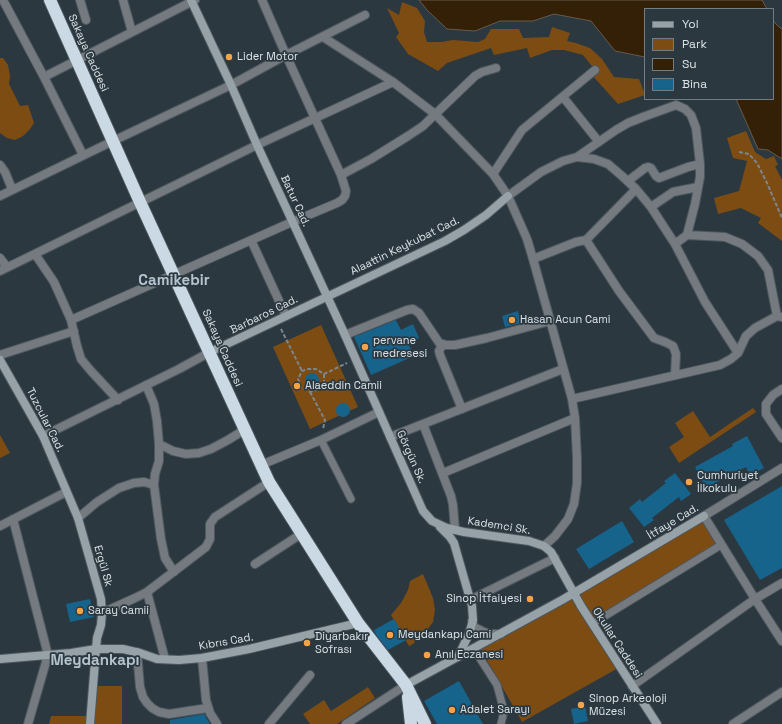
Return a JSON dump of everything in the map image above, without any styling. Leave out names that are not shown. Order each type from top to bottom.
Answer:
[{"type":"highway","name":"Sakaya Caddesi","points":[[50,0],[140,202],[269,482],[358,623],[406,686],[425,724]]},
{"type":"highway","points":[[406,686],[411,724]]},
{"type":"main road","name":"Batur Cad.","points":[[193,0],[257,146],[379,412]]},
{"type":"main road","name":"Alaattin Keykubat Cad.","points":[[327,296],[445,241],[486,215],[508,196]]},
{"type":"main road","name":"Barbaros Cad.","points":[[210,352],[327,296]]},
{"type":"main road","name":"Tuzcular Cad.","points":[[0,360],[43,436],[66,492]]},
{"type":"main road","name":"Görgün Sk.","points":[[379,412],[424,511]]},
{"type":"main road","name":"Ergül Sk","points":[[66,492],[78,518],[101,599],[101,625],[97,638],[90,724]]},
{"type":"main road","name":"Kademci Sk.","points":[[424,511],[432,521],[447,528],[529,541],[544,546]]},
{"type":"main road","name":"İtfaye Cad.","points":[[406,686],[562,600],[704,516]]},
{"type":"main road","points":[[432,521],[444,530],[454,543],[472,606],[472,621],[469,634],[458,658]]},
{"type":"main road","points":[[544,546],[555,558],[574,593]]},
{"type":"main road","name":"Okullar Caddesi","points":[[574,593],[592,624],[657,724]]},
{"type":"main road","name":"Kıbrıs Cad.","points":[[0,659],[71,653],[96,649],[123,649],[165,660],[202,658],[249,649],[358,623]]},
{"type":"street","points":[[2,0],[44,77],[83,155]]},
{"type":"street","points":[[80,0],[86,20]]},
{"type":"street","points":[[122,0],[132,32]]},
{"type":"street","points":[[44,77],[193,0]]},
{"type":"street","points":[[71,320],[342,200],[345,196],[346,191],[341,175],[262,0]]},
{"type":"street","points":[[0,196],[231,85],[322,36],[365,15]]},
{"type":"street","points":[[322,36],[393,82],[436,114],[493,174],[508,196],[527,239],[572,399],[575,418],[577,483],[574,504],[568,519],[555,536],[544,546]]},
{"type":"street","points":[[341,175],[396,145],[423,126],[475,76],[482,72],[496,68]]},
{"type":"street","points":[[493,174],[522,130],[596,70]]},
{"type":"street","points":[[0,258],[4,269],[140,202],[393,82]]},
{"type":"street","points":[[563,97],[599,142]]},
{"type":"street","points":[[508,196],[542,172],[562,161],[577,157],[628,123],[676,105],[685,109],[691,115],[696,128],[700,164],[700,177],[688,235]]},
{"type":"street","points":[[577,157],[594,159],[608,164],[628,181],[651,206],[675,244],[705,302],[738,353]]},
{"type":"street","points":[[628,181],[648,167],[651,168],[659,178],[700,164]]},
{"type":"street","points":[[0,165],[5,172],[12,189]]},
{"type":"street","points":[[651,206],[673,192],[698,187]]},
{"type":"street","points":[[533,259],[576,242],[586,240],[636,189]]},
{"type":"street","points":[[572,399],[720,365],[738,353],[746,336],[755,328],[780,316],[768,270],[758,256],[742,244],[725,237],[688,235],[675,244]]},
{"type":"street","points":[[251,240],[286,316]]},
{"type":"street","points":[[586,240],[624,297],[654,338],[673,346],[676,354],[675,375]]},
{"type":"street","points":[[35,254],[54,282],[71,320],[81,359],[90,371],[118,400]]},
{"type":"street","points":[[345,335],[407,310],[413,309],[419,313],[440,344],[447,345],[480,340],[550,321]]},
{"type":"street","points":[[0,355],[74,331]]},
{"type":"street","points":[[442,344],[440,355],[462,409]]},
{"type":"street","points":[[43,436],[118,400],[210,352]]},
{"type":"street","points":[[390,437],[563,369]]},
{"type":"street","points":[[146,385],[154,404],[157,421],[159,444],[154,485],[161,539],[165,558],[174,572]]},
{"type":"street","points":[[782,389],[773,395],[766,404],[766,414],[782,438]]},
{"type":"street","points":[[261,465],[321,440],[379,412]]},
{"type":"street","points":[[443,472],[575,418]]},
{"type":"street","points":[[423,424],[443,472],[451,496],[455,530]]},
{"type":"street","points":[[159,444],[173,451],[186,454],[199,453],[211,449],[244,430]]},
{"type":"street","name":"İtfaye Cad.","points":[[704,516],[782,468]]},
{"type":"street","points":[[78,518],[97,502],[119,488],[134,483],[144,482],[154,485]]},
{"type":"street","points":[[102,613],[147,592],[206,547],[210,539],[210,524],[216,517],[269,482]]},
{"type":"street","points":[[0,526],[66,492]]},
{"type":"street","points":[[704,516],[755,600],[782,640]]},
{"type":"street","points":[[13,519],[48,655],[28,724]]},
{"type":"street","points":[[255,564],[302,534]]},
{"type":"street","points":[[470,600],[555,558]]},
{"type":"street","points":[[632,686],[755,600],[782,583]]},
{"type":"street","points":[[147,592],[165,660]]},
{"type":"street","points":[[472,621],[474,626],[484,632],[490,634],[502,634]]},
{"type":"street","points":[[137,652],[140,688],[143,697],[152,708],[159,712],[169,714],[208,708]]},
{"type":"street","points":[[202,658],[206,700],[208,708],[217,724]]},
{"type":"street","points":[[269,724],[310,675]]},
{"type":"street","points":[[346,724],[406,686]]},
{"type":"street","points":[[733,724],[782,692]]},
{"type":"lane","points":[[321,440],[350,499]]},
{"type":"lane","points":[[592,624],[721,545]]},
{"type":"lane","points":[[474,649],[497,685],[504,712],[501,724]]},
{"type":"path","points":[[739,152],[749,154],[757,163],[782,218]]},
{"type":"path","points":[[277,320],[302,371]]},
{"type":"path","points":[[324,374],[355,358]]},
{"type":"path","points":[[321,440],[325,420],[310,392],[301,387],[298,379],[302,371],[308,369],[316,369],[324,374]]},
{"type":"path","points":[[310,392],[324,385],[324,374]]},
{"type":"green space","points":[[402,2],[417,8],[425,21],[424,32],[427,42],[453,40],[478,42],[485,39],[491,29],[519,29],[523,38],[549,37],[552,27],[570,33],[567,41],[590,48],[602,59],[614,77],[639,79],[644,95],[618,104],[591,74],[595,70],[583,55],[564,50],[552,50],[530,58],[527,48],[494,55],[491,48],[447,63],[438,71],[408,54],[396,37],[399,33],[387,8],[399,15]]},
{"type":"green space","points":[[0,58],[3,58],[8,65],[10,76],[9,84],[20,106],[28,105],[34,123],[23,136],[15,140],[7,138],[0,133]]},
{"type":"green space","points":[[746,131],[755,152],[766,159],[774,156],[778,165],[775,166],[782,180],[782,241],[758,223],[761,218],[741,208],[718,214],[714,198],[739,191],[747,161],[733,158],[727,138]]},
{"type":"green space","points":[[321,325],[358,407],[310,429],[273,347]]},
{"type":"green space","points":[[753,408],[756,412],[679,463],[669,447],[684,437],[675,423],[693,411],[710,437]]},
{"type":"green space","points":[[0,435],[10,453],[0,458]]},
{"type":"green space","points":[[704,516],[721,545],[593,624],[620,667],[522,722],[479,646]]},
{"type":"green space","points":[[423,574],[433,598],[435,610],[433,622],[413,644],[409,646],[391,615],[401,603],[408,590],[410,581]]},
{"type":"green space","points":[[94,686],[122,686],[122,724],[49,724],[51,716],[91,716]]},
{"type":"green space","points":[[368,687],[375,698],[337,724],[310,724],[303,714],[324,700],[331,711]]},
{"type":"water","points":[[419,0],[762,0],[766,8],[644,8],[644,57],[615,51],[591,21],[554,14],[533,21],[500,21],[475,31],[447,29]]},
{"type":"water","points":[[774,22],[780,28],[782,28],[782,159],[768,150],[758,149],[736,100],[774,100]]},
{"type":"building","name":"Hasan Acun Cami","points":[[518,311],[521,323],[505,327],[502,316]]},
{"type":"building","name":"pervane medresesi","points":[[396,320],[401,330],[413,324],[419,338],[408,343],[414,356],[371,375],[354,337]]},
{"type":"building","points":[[312,373],[317,375],[319,380],[317,385],[312,387],[307,385],[305,380],[307,375]]},
{"type":"building","points":[[343,403],[348,405],[350,410],[348,415],[343,417],[338,415],[336,410],[338,405]]},
{"type":"building","points":[[747,436],[764,468],[750,475],[746,467],[706,488],[695,467],[733,446],[732,444]]},
{"type":"building","name":"Cumhuriyet İlkokulu","points":[[675,473],[691,494],[681,501],[679,497],[652,518],[654,520],[644,527],[629,508],[640,499],[642,502],[666,483],[664,481]]},
{"type":"building","points":[[782,486],[782,568],[760,580],[724,520]]},
{"type":"building","points":[[622,521],[634,542],[589,569],[576,549]]},
{"type":"building","name":"Saray Camii","points":[[90,599],[94,617],[70,622],[66,604]]},
{"type":"building","name":"Meydankapı Cami","points":[[394,619],[406,640],[388,650],[374,630]]},
{"type":"building","name":"Adalet Sarayı","points":[[459,681],[483,724],[437,724],[424,701]]},
{"type":"building","points":[[585,706],[588,721],[574,724],[571,709]]},
{"type":"building","points":[[204,714],[210,724],[170,724],[170,720]]},
{"type":"place","name":"Lider Motor","points":[[229,57]]},
{"type":"place","name":"Hasan Acun Cami","points":[[512,320]]},
{"type":"place","name":"pervane medresesi","points":[[365,347]]},
{"type":"place","name":"Alaeddin Camii","points":[[297,386]]},
{"type":"place","name":"Cumhuriyet İlkokulu","points":[[689,482]]},
{"type":"place","name":"Sinop İtfaiyesi","points":[[530,599]]},
{"type":"place","name":"Saray Camii","points":[[80,611]]},
{"type":"place","name":"Meydankapı Cami","points":[[390,635]]},
{"type":"place","name":"Diyarbakır Sofrası","points":[[307,643]]},
{"type":"place","name":"Anıl Eczanesi","points":[[427,655]]},
{"type":"place","name":"Sinop Arkeoloji Müzesi","points":[[581,705]]},
{"type":"place","name":"Adalet Sarayı","points":[[452,710]]},
{"type":"district","name":"Camikebir","points":[[174,281]]},
{"type":"district","name":"Meydankapı","points":[[95,661]]}]
